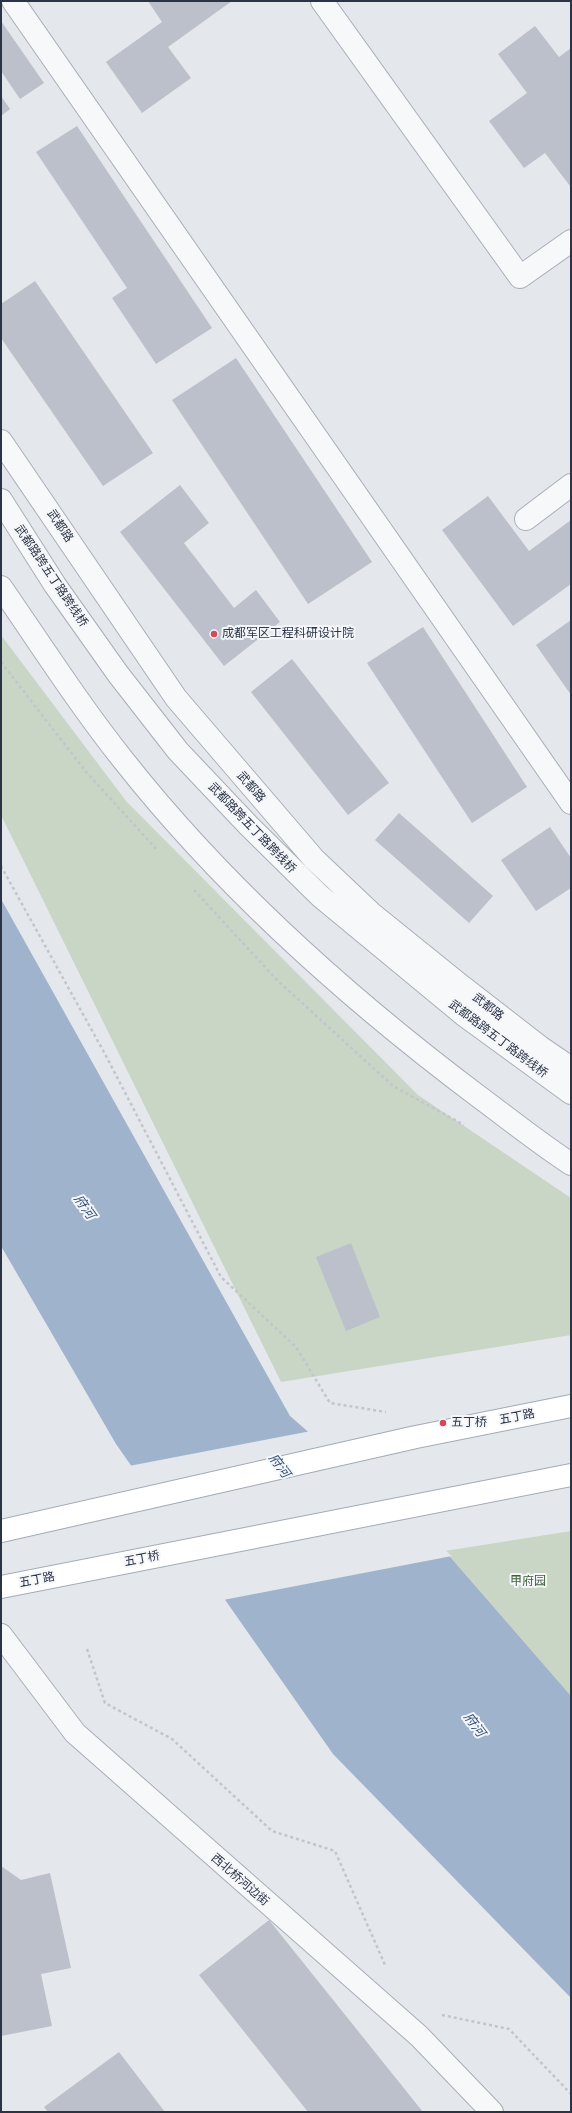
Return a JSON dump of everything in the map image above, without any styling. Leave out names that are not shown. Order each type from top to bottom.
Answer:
[{"type":"main road","name":"五丁路","points":[[1,1531],[416,1437],[571,1406]]},
{"type":"main road","name":"五丁桥","points":[[72,1573],[447,1498],[571,1475]]},
{"type":"main road","name":"五丁路","points":[[1,1587],[72,1573]]},
{"type":"street","points":[[13,1],[571,803]]},
{"type":"street","points":[[322,1],[520,277],[571,241]]},
{"type":"street","name":"武都路","points":[[1,441],[176,698],[314,859],[377,918],[534,1042],[571,1068]]},
{"type":"street","points":[[526,519],[571,485]]},
{"type":"street","name":"武都路跨五丁路跨线桥","points":[[1,500],[55,585],[118,674],[178,751],[249,826],[320,896],[464,1015],[571,1093]]},
{"type":"street","points":[[1,587],[124,761],[183,831],[274,925],[368,1010],[453,1077],[571,1164]]},
{"type":"street","name":"西北桥河边街","points":[[1,1635],[75,1733],[419,2036],[492,2112]]},
{"type":"path","points":[[1,866],[108,1061],[221,1277],[296,1347],[330,1403],[393,1413]]},
{"type":"path","points":[[86,1649],[105,1703],[172,1739],[272,1831],[335,1851],[388,1970]]},
{"type":"path","points":[[438,2012],[444,2016],[509,2029],[571,2094]]},
{"type":"green space","points":[[1,635],[126,801],[418,1095],[571,1198],[571,1335],[281,1382],[1,815]]},
{"type":"green space","name":"甲府园","points":[[571,1531],[571,1696],[445,1551]]},
{"type":"water","name":"府河","points":[[1,899],[290,1416],[445,1551],[571,1696],[571,1998],[333,1754],[116,1444],[1,1246]]},
{"type":"pier","points":[[311,1431],[452,1556],[223,1600],[129,1466]]},
{"type":"building","points":[[148,1],[232,1],[168,47],[191,78],[142,113],[106,62],[162,22]]},
{"type":"building","points":[[1,21],[44,83],[20,99],[1,71]]},
{"type":"building","points":[[535,26],[559,57],[571,48],[570,186],[545,153],[524,168],[489,121],[527,93],[498,54]]},
{"type":"building","points":[[1,96],[10,109],[1,116]]},
{"type":"building","points":[[77,126],[212,328],[156,364],[112,298],[127,288],[36,152]]},
{"type":"building","points":[[35,281],[153,453],[103,486],[1,338],[1,304]]},
{"type":"building","points":[[236,358],[372,562],[308,604],[172,400]]},
{"type":"building","points":[[180,485],[209,523],[184,543],[234,608],[256,590],[280,622],[224,666],[120,532]]},
{"type":"building","points":[[488,496],[529,551],[571,520],[571,584],[513,626],[442,530]]},
{"type":"building","points":[[571,620],[571,695],[536,645]]},
{"type":"building","points":[[423,627],[527,787],[472,823],[367,663]]},
{"type":"building","points":[[292,659],[389,783],[348,815],[251,692]]},
{"type":"building","points":[[399,813],[493,896],[469,923],[375,840]]},
{"type":"building","points":[[550,827],[571,858],[571,888],[536,911],[501,860]]},
{"type":"building","points":[[351,1243],[380,1317],[346,1331],[316,1257]]},
{"type":"building","points":[[1,1866],[21,1880],[50,1873],[71,1968],[41,1974],[52,2026],[1,2036]]},
{"type":"building","points":[[269,1920],[423,2112],[308,2112],[199,1975]]},
{"type":"building","points":[[119,2052],[165,2112],[48,2112],[44,2107]]},
{"type":"place","name":"成都军区工程科研设计院","points":[[214,634]]},
{"type":"place","name":"五丁桥","points":[[443,1423]]}]
